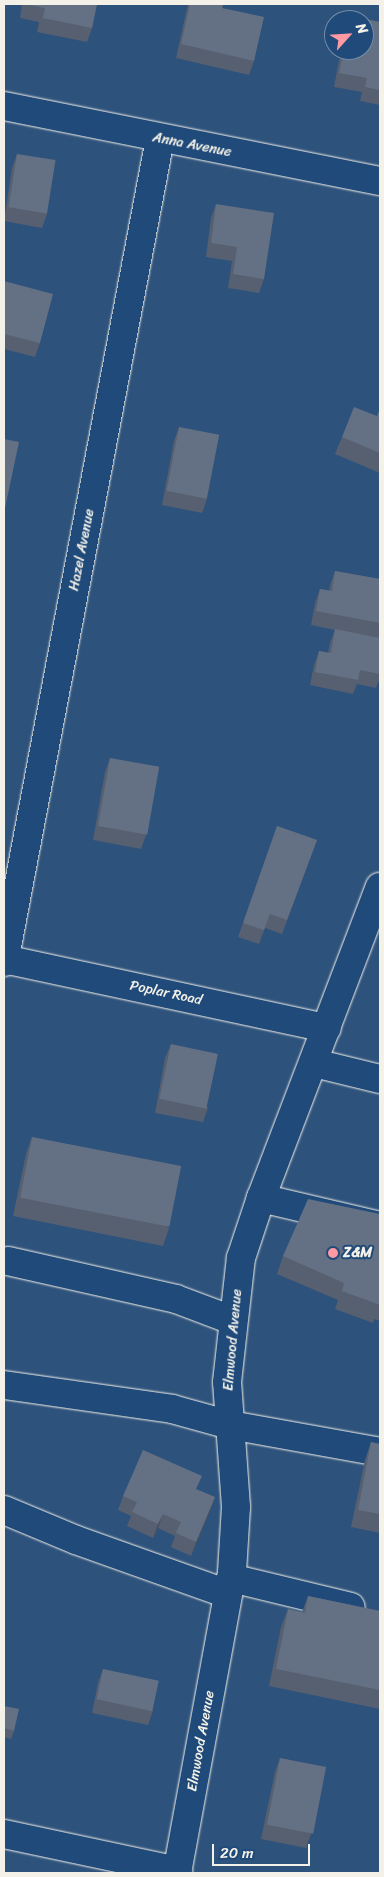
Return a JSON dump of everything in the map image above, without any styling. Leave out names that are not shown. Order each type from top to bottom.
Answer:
[{"type":"street","name":"Anna Avenue","points":[[4,106],[160,139],[380,181]]},
{"type":"street","name":"Hazel Avenue","points":[[4,960],[160,139]]},
{"type":"street","name":"Elmwood Avenue","points":[[178,1872],[230,1586],[236,1507],[227,1382],[232,1320],[241,1258],[261,1198],[380,887]]},
{"type":"street","name":"Poplar Road","points":[[4,960],[327,1028]]},
{"type":"street","points":[[314,1063],[380,1079]]},
{"type":"street","points":[[261,1198],[380,1226]]},
{"type":"street","points":[[8,1261],[176,1300],[232,1320]]},
{"type":"street","points":[[4,1386],[172,1409],[230,1425],[380,1452]]},
{"type":"street","points":[[4,1510],[76,1540],[230,1586],[367,1610]]},
{"type":"street","points":[[4,1834],[178,1872]]},
{"type":"building","points":[[25,4],[97,4],[92,28],[43,18],[45,8]]},
{"type":"building","points":[[190,4],[223,4],[222,8],[264,17],[254,61],[181,44]]},
{"type":"building","points":[[374,21],[380,22],[380,90],[365,87],[367,78],[339,73],[342,60],[374,60]]},
{"type":"building","points":[[17,154],[56,160],[47,213],[9,207]]},
{"type":"building","points":[[216,204],[274,213],[264,279],[233,274],[237,247],[211,243]]},
{"type":"building","points":[[4,281],[53,294],[40,343],[4,334]]},
{"type":"building","points":[[354,407],[377,416],[380,409],[380,453],[342,437]]},
{"type":"building","points":[[179,427],[219,435],[207,499],[167,491]]},
{"type":"building","points":[[4,439],[19,442],[4,513]]},
{"type":"building","points":[[335,571],[380,579],[380,623],[316,611],[320,589],[332,591]]},
{"type":"building","points":[[335,629],[380,638],[380,674],[360,670],[358,680],[315,672],[319,651],[331,653]]},
{"type":"building","points":[[110,758],[159,767],[147,835],[98,826]]},
{"type":"building","points":[[277,826],[317,840],[287,920],[270,914],[264,930],[243,923]]},
{"type":"building","points":[[171,1044],[218,1054],[206,1109],[159,1099]]},
{"type":"building","points":[[32,1137],[181,1166],[169,1227],[20,1198]]},
{"type":"building","name":"Z&M","points":[[308,1199],[380,1214],[380,1305],[342,1291],[344,1283],[283,1256]]},
{"type":"building","points":[[371,1442],[380,1444],[380,1514],[358,1510]]},
{"type":"building","points":[[143,1450],[202,1476],[196,1489],[215,1497],[196,1542],[176,1533],[181,1522],[163,1514],[158,1524],[132,1512],[137,1502],[123,1496]]},
{"type":"building","points":[[308,1596],[380,1611],[380,1690],[276,1669],[288,1609],[305,1613]]},
{"type":"building","points":[[103,1669],[159,1681],[152,1711],[97,1699]]},
{"type":"building","points":[[4,1706],[19,1709],[14,1731],[4,1728]]},
{"type":"building","points":[[280,1758],[326,1767],[313,1834],[267,1825]]},
{"type":"place","name":"Z&M","points":[[333,1253]]}]
